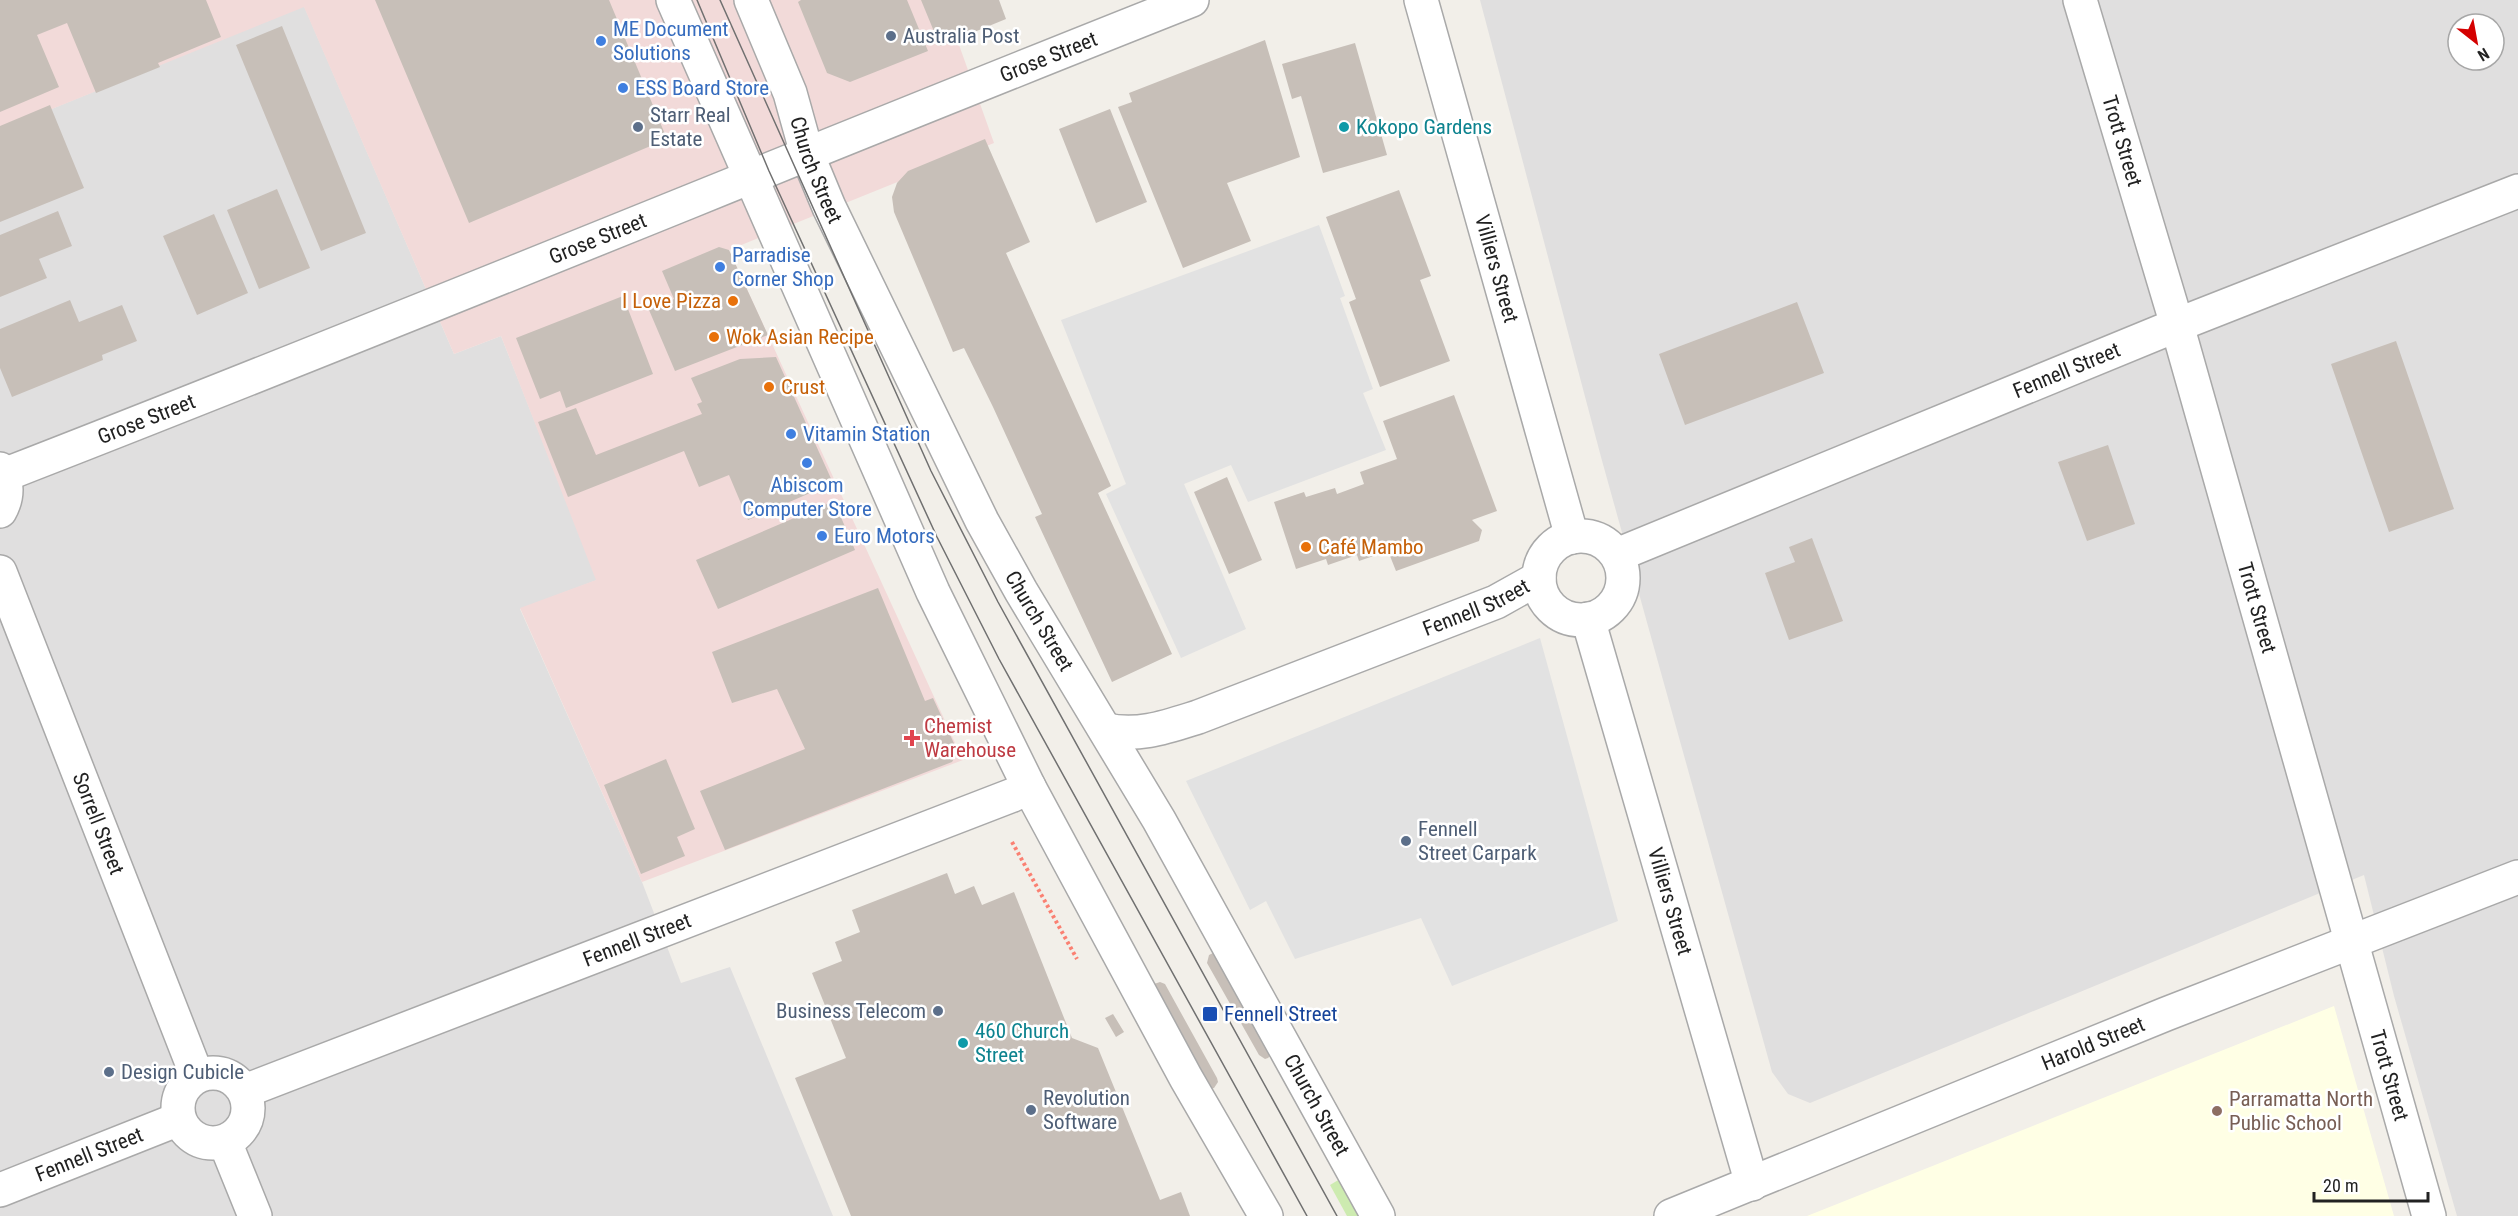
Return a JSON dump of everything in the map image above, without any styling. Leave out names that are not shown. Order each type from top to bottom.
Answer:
[{"type":"street","points":[[673,0],[933,592],[1029,787],[1186,1078],[1266,1216]]},
{"type":"street","name":"Church Street","points":[[751,0],[790,93],[807,154],[834,218],[982,521],[1021,591],[1159,820],[1378,1216]]},
{"type":"street","name":"Grose Street","points":[[2,472],[751,178],[1192,0]]},
{"type":"street","name":"Villiers Street","points":[[1421,0],[1572,537]]},
{"type":"street","name":"Trott Street","points":[[2080,0],[2177,325],[2429,1216]]},
{"type":"street","name":"Fennell Street","points":[[1617,555],[2177,325],[2518,191]]},
{"type":"street","points":[[0,511],[6,492],[2,472]]},
{"type":"street","points":[[1587,536],[1600,540],[1617,555],[1623,569],[1623,584],[1619,596],[1611,607],[1599,616],[1588,620],[1574,619],[1560,614],[1550,606],[1542,593],[1539,578],[1544,560],[1552,548],[1572,537],[1587,536]]},
{"type":"street","name":"Sorrell Street","points":[[0,572],[197,1076]]},
{"type":"street","name":"Fennell Street","points":[[1106,730],[1130,734],[1159,730],[1246,699],[1496,602],[1539,578]]},
{"type":"street","name":"Villiers Street","points":[[1588,620],[1752,1184]]},
{"type":"street","name":"Fennell Street","points":[[245,1091],[1029,787]]},
{"type":"street","name":"Harold Street","points":[[1671,1216],[2166,1014],[2518,877]]},
{"type":"street","points":[[208,1073],[230,1076],[245,1091],[249,1103],[249,1115],[244,1127],[236,1136],[225,1142],[202,1142],[185,1129],[179,1119],[181,1094],[197,1076],[208,1073]]},
{"type":"street","name":"Fennell Street","points":[[0,1190],[179,1119]]},
{"type":"street","points":[[225,1142],[255,1216]]},
{"type":"shaded area","points":[[0,0],[943,0],[994,143],[729,250],[963,760],[642,882],[520,608],[596,580],[501,336],[454,354],[304,7],[0,130]]},
{"type":"shaded area","points":[[1480,0],[2518,0],[2518,1216],[2457,1216],[2394,996],[2364,875],[1810,1103],[1788,1094],[1772,1072],[1601,457]]},
{"type":"shaded area","points":[[304,6],[454,354],[501,336],[597,580],[520,609],[642,882],[681,983],[730,967],[833,1216],[0,1216],[0,130]]},
{"type":"shaded area","points":[[1319,225],[1345,296],[1340,298],[1373,389],[1363,393],[1386,450],[1248,502],[1231,465],[1184,484],[1246,629],[1181,658],[1106,494],[1126,484],[1061,320]]},
{"type":"shaded area","name":"Fennell Street Carpark","points":[[1540,638],[1618,921],[1452,986],[1421,918],[1295,959],[1266,901],[1250,910],[1186,781]]},
{"type":"shaded area","name":"Parramatta North Public School","points":[[2334,1006],[2394,1216],[1807,1216]]},
{"type":"green space","points":[[1345,1176],[1368,1216],[1347,1216],[1330,1185]]},
{"type":"building","points":[[0,0],[206,0],[221,37],[158,63],[160,67],[96,93],[67,23],[37,35],[59,87],[0,112]]},
{"type":"building","points":[[375,0],[609,0],[667,139],[469,223]]},
{"type":"building","points":[[801,0],[907,0],[928,51],[850,82],[827,73],[798,2]]},
{"type":"building","points":[[921,0],[999,0],[1006,19],[940,46]]},
{"type":"building","points":[[282,26],[366,233],[321,251],[236,45]]},
{"type":"building","points":[[1265,40],[1300,157],[1227,183],[1251,241],[1183,268],[1118,107],[1132,102],[1129,93]]},
{"type":"building","name":"Kokopo Gardens","points":[[1355,43],[1387,155],[1323,173],[1301,96],[1292,99],[1282,64]]},
{"type":"building","points":[[50,105],[84,188],[0,222],[0,126]]},
{"type":"building","points":[[1110,109],[1147,202],[1096,223],[1059,129]]},
{"type":"building","points":[[985,139],[1030,242],[1006,253],[1111,486],[1098,493],[1172,654],[1112,682],[1035,517],[1042,514],[993,407],[964,348],[953,352],[894,212],[892,197],[897,183],[908,171]]},
{"type":"building","points":[[277,189],[310,268],[259,289],[227,210]]},
{"type":"building","points":[[1399,190],[1431,276],[1420,280],[1450,361],[1380,387],[1349,302],[1356,299],[1326,217]]},
{"type":"building","points":[[58,211],[72,246],[39,259],[47,278],[0,297],[0,235]]},
{"type":"building","points":[[214,214],[248,293],[197,315],[163,236]]},
{"type":"building","points":[[719,247],[729,250],[768,335],[675,371],[649,310],[674,299],[662,271]]},
{"type":"building","points":[[623,296],[653,374],[566,408],[560,391],[540,399],[516,338]]},
{"type":"building","points":[[70,300],[79,322],[122,305],[137,341],[102,355],[103,360],[12,397],[0,368],[0,329]]},
{"type":"building","points":[[1797,302],[1824,373],[1685,425],[1659,354]]},
{"type":"building","points":[[2396,341],[2454,509],[2389,532],[2331,364]]},
{"type":"building","points":[[776,357],[833,483],[748,520],[729,475],[699,487],[684,451],[568,497],[538,422],[576,408],[596,455],[702,414],[697,404],[702,402],[691,378],[740,359]]},
{"type":"building","points":[[1454,395],[1497,511],[1472,520],[1482,530],[1479,541],[1396,571],[1388,551],[1359,561],[1357,555],[1328,565],[1326,559],[1296,569],[1274,502],[1304,492],[1306,497],[1335,488],[1337,494],[1364,484],[1360,472],[1397,459],[1383,421]]},
{"type":"building","points":[[2108,445],[2135,524],[2087,541],[2058,462]]},
{"type":"building","points":[[1227,477],[1262,560],[1229,574],[1194,492]]},
{"type":"building","points":[[834,501],[855,550],[718,609],[696,560]]},
{"type":"building","points":[[1812,538],[1843,621],[1789,640],[1765,573],[1795,562],[1789,547]]},
{"type":"building","points":[[878,588],[925,701],[933,698],[958,752],[952,762],[725,850],[700,791],[805,749],[777,689],[732,703],[712,652]]},
{"type":"building","points":[[666,759],[695,829],[677,837],[685,856],[641,874],[604,785]]},
{"type":"building","name":"460 Church Street","points":[[947,873],[955,894],[974,886],[982,905],[1014,892],[1072,1038],[1098,1048],[1160,1200],[1181,1192],[1190,1216],[851,1216],[795,1078],[846,1058],[812,973],[842,961],[835,942],[860,932],[852,910]]},
{"type":"building","points":[[1215,952],[1273,1053],[1268,1058],[1265,1059],[1259,1055],[1207,963],[1209,955]]},
{"type":"building","points":[[1160,982],[1165,984],[1217,1078],[1218,1082],[1214,1088],[1210,1089],[1153,988],[1154,984]]},
{"type":"building","points":[[1113,1014],[1124,1032],[1116,1037],[1105,1018]]},
{"type":"tram line","points":[[697,0],[769,171],[937,537],[999,659],[1307,1216]]},
{"type":"tram line","points":[[720,0],[931,471],[998,602],[1337,1216]]},
{"type":"place","name":"Australia Post","points":[[891,36]]},
{"type":"place","name":"ME Document Solutions","points":[[601,41]]},
{"type":"place","name":"ESS Board Store","points":[[623,88]]},
{"type":"place","name":"Starr Real Estate","points":[[638,127]]},
{"type":"place","name":"Kokopo Gardens","points":[[1344,127]]},
{"type":"place","name":"Parradise Corner Shop","points":[[720,267]]},
{"type":"place","name":"I Love Pizza","points":[[733,301]]},
{"type":"place","name":"Wok Asian Recipe","points":[[714,337]]},
{"type":"place","name":"Crust","points":[[769,387]]},
{"type":"place","name":"Vitamin Station","points":[[791,434]]},
{"type":"place","name":"Abiscom Computer Store","points":[[807,463]]},
{"type":"place","name":"Euro Motors","points":[[822,536]]},
{"type":"place","name":"Café Mambo","points":[[1306,547]]},
{"type":"place","name":"Chemist Warehouse","points":[[912,738]]},
{"type":"place","name":"Fennell Street Carpark","points":[[1406,841]]},
{"type":"place","name":"Business Telecom","points":[[938,1011]]},
{"type":"place","name":"Fennell Street","points":[[1210,1014]]},
{"type":"place","name":"460 Church Street","points":[[963,1043]]},
{"type":"place","name":"Design Cubicle","points":[[109,1072]]},
{"type":"place","name":"Revolution Software","points":[[1031,1110]]},
{"type":"place","name":"Parramatta North Public School","points":[[2217,1111]]}]
